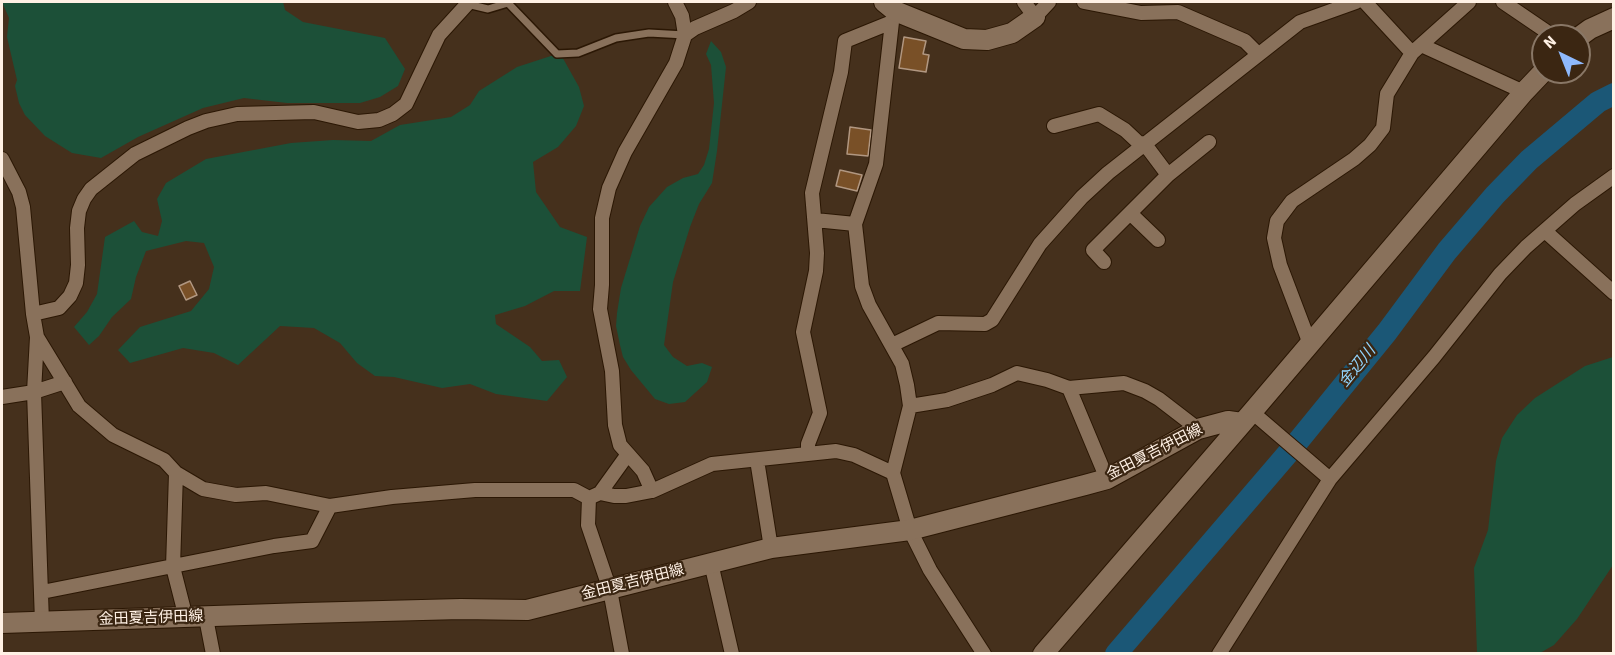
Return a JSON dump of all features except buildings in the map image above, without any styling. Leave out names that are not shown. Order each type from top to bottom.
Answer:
[{"type":"main road","points":[[890,12],[964,39],[987,40],[1012,33],[1030,7]]},
{"type":"main road","points":[[1591,29],[1614,18]]},
{"type":"main road","name":"金田夏吉伊田線","points":[[1043,654],[1252,418],[1310,344],[1532,84]]},
{"type":"main road","name":"金田夏吉伊田線","points":[[2,623],[461,609],[527,610],[771,548],[910,530],[1107,479],[1198,429],[1228,421],[1252,418]]},
{"type":"street","points":[[652,491],[643,471],[620,446],[615,425],[612,371],[600,309],[602,218],[609,188],[625,152],[676,63],[685,35],[682,16],[675,2]]},
{"type":"street","points":[[685,35],[748,2]]},
{"type":"street","points":[[1030,7],[1049,2]]},
{"type":"street","points":[[1084,2],[1141,14],[1178,12],[1245,41],[1258,54]]},
{"type":"street","points":[[892,345],[938,323],[985,324],[992,320],[1040,244],[1082,197],[1143,144],[1300,22],[1356,2]]},
{"type":"street","points":[[1365,2],[1417,49],[1524,92]]},
{"type":"street","points":[[1310,344],[1280,265],[1274,238],[1277,221],[1292,201],[1370,146],[1383,128],[1387,94],[1417,49],[1468,2]]},
{"type":"street","points":[[1503,2],[1535,24]]},
{"type":"street","points":[[33,314],[59,308],[70,296],[78,265],[76,246],[79,211],[91,189],[111,172],[148,147],[178,133],[206,121],[237,114],[314,112],[358,122],[379,120],[393,114],[406,104],[439,35],[468,3]]},
{"type":"street","points":[[808,454],[808,444],[820,413],[803,332],[816,271],[817,253],[812,193],[845,41],[890,12]]},
{"type":"street","points":[[890,12],[876,164],[855,224],[862,286],[868,305],[902,364],[910,406],[893,473],[910,530],[930,570],[984,654]]},
{"type":"street","points":[[1054,126],[1099,114],[1143,144],[1168,175]]},
{"type":"street","points":[[1104,262],[1093,250],[1168,175],[1209,142]]},
{"type":"street","points":[[2,159],[19,192],[23,207],[37,337],[34,392],[42,622]]},
{"type":"street","points":[[1219,654],[1325,475],[1434,357],[1500,274],[1575,204],[1614,176]]},
{"type":"street","points":[[1130,213],[1158,240]]},
{"type":"street","points":[[815,220],[855,224]]},
{"type":"street","points":[[1545,231],[1614,293]]},
{"type":"street","points":[[37,337],[79,406],[113,435],[165,460],[176,473],[203,489],[236,495],[266,493],[330,506],[392,497],[476,490],[574,490],[594,495],[626,496],[652,491],[712,464],[836,451],[854,455],[893,473]]},
{"type":"street","points":[[910,406],[947,400],[993,385],[1017,374],[1047,380],[1069,388],[1124,383],[1159,399],[1198,429]]},
{"type":"street","points":[[2,397],[34,392],[65,382]]},
{"type":"street","points":[[1069,388],[1107,479]]},
{"type":"street","points":[[1252,418],[1325,475]]},
{"type":"street","points":[[622,654],[610,590],[588,525],[594,495],[628,454]]},
{"type":"street","points":[[757,460],[771,548]]},
{"type":"street","points":[[176,473],[173,567],[186,618]]},
{"type":"street","points":[[42,592],[274,546],[312,541],[330,506]]},
{"type":"street","points":[[711,563],[732,654]]},
{"type":"street","points":[[206,618],[213,654]]},
{"type":"lane","points":[[468,3],[488,9],[508,3],[557,54],[578,53],[598,44],[649,33],[685,35]]},
{"type":"green space","points":[[2,2],[283,2],[285,10],[303,22],[385,38],[405,69],[398,86],[380,97],[360,103],[287,103],[244,98],[203,108],[138,137],[101,158],[72,153],[45,136],[25,115],[15,86],[17,80],[7,37],[9,18]]},
{"type":"green space","points":[[711,41],[721,52],[726,67],[717,151],[712,183],[699,204],[673,282],[664,345],[673,357],[687,366],[702,363],[712,367],[707,382],[685,402],[669,404],[655,399],[623,357],[616,326],[617,313],[621,288],[640,226],[649,207],[667,187],[683,178],[698,174],[704,165],[709,149],[714,103],[711,65],[706,54]]},
{"type":"green space","points":[[560,53],[579,87],[584,106],[576,126],[558,147],[533,162],[536,192],[560,227],[587,237],[580,291],[554,291],[525,306],[495,315],[496,324],[530,347],[542,361],[559,360],[567,377],[547,401],[496,394],[470,384],[442,388],[394,377],[375,376],[357,363],[340,343],[314,328],[280,326],[238,365],[214,353],[183,348],[130,363],[118,350],[140,327],[191,311],[209,289],[214,267],[204,243],[186,241],[146,251],[131,299],[112,317],[99,336],[89,345],[74,327],[87,312],[97,294],[105,237],[134,221],[142,232],[158,236],[162,221],[157,199],[166,183],[206,159],[291,143],[333,140],[371,141],[400,125],[451,117],[470,105],[479,91],[517,67]]},
{"type":"green space","points":[[1613,357],[1613,565],[1577,619],[1554,645],[1540,653],[1477,653],[1474,568],[1488,530],[1496,461],[1502,438],[1517,415],[1535,398],[1585,366]]},
{"type":"waterway","name":"金辺川","points":[[1116,654],[1295,445],[1387,332],[1447,251],[1495,195],[1529,160],[1598,102],[1614,94]]}]
